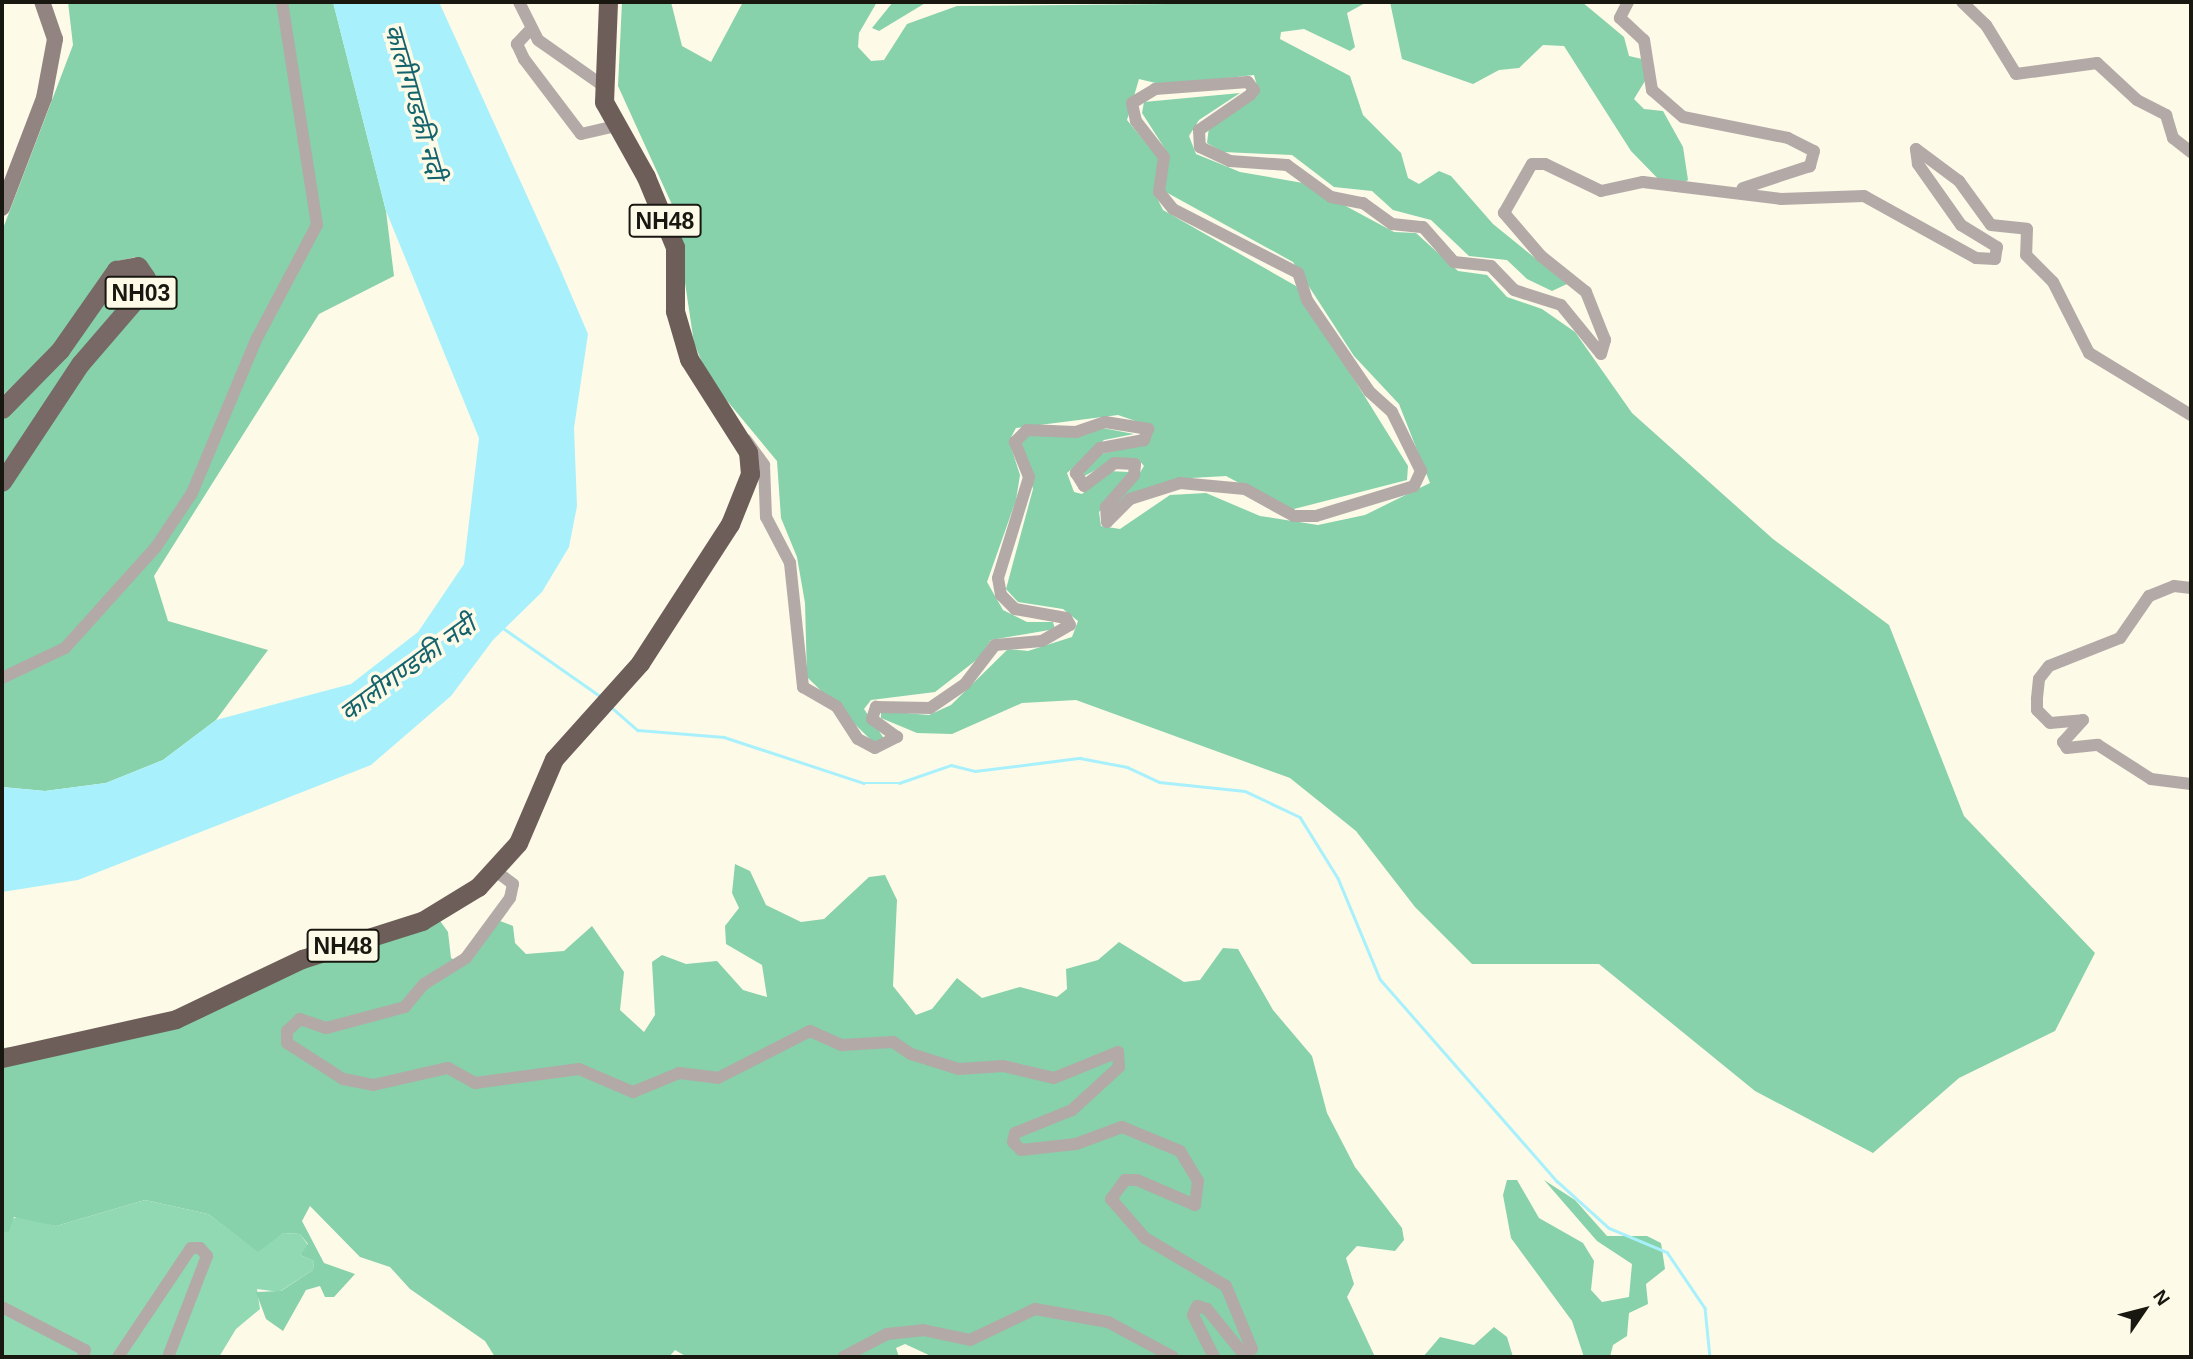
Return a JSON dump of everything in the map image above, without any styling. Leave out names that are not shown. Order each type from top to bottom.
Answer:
[{"type":"highway","name":"NH48","points":[[2,1058],[176,1019],[302,959],[422,921],[497,872],[531,818],[554,759],[626,679],[739,506],[750,474],[748,452],[689,359],[675,311],[675,247],[646,177],[615,126],[601,85],[608,2]]},
{"type":"main road","points":[[4,201],[44,98],[55,39],[42,2]]},
{"type":"main road","name":"NH03","points":[[2,409],[60,350],[116,270],[138,266],[146,278],[143,290],[80,364],[2,482]]},
{"type":"street","points":[[2,678],[65,648],[156,547],[192,493],[256,340],[317,225],[282,2]]},
{"type":"street","points":[[519,2],[529,31],[581,77],[601,85]]},
{"type":"street","points":[[739,438],[762,458],[766,517],[790,564],[803,687],[837,707],[863,744],[882,748],[897,737],[872,719],[876,707],[930,708],[965,684],[995,645],[1042,641],[1070,625],[1066,618],[1027,614],[1001,595],[998,578],[1029,477],[1015,442],[1027,430],[1076,432],[1105,422],[1148,429],[1144,440],[1100,448],[1076,473],[1084,486],[1114,463],[1135,464],[1133,475],[1106,507],[1107,522],[1130,499],[1180,483],[1229,485],[1281,512],[1316,516],[1404,490],[1420,478],[1392,412],[1369,391],[1307,300],[1298,273],[1163,200],[1164,157],[1136,121],[1132,103],[1138,98],[1168,87],[1202,90],[1248,82],[1254,90],[1250,95],[1199,130],[1200,147],[1230,161],[1287,165],[1331,197],[1363,204],[1392,224],[1423,227],[1454,262],[1494,267],[1514,290],[1562,304],[1601,354],[1605,340],[1586,292],[1541,256],[1504,213],[1528,167],[1545,164],[1601,191],[1643,182],[1712,194],[1740,190],[1810,166],[1814,151],[1788,138],[1684,117],[1652,90],[1644,40],[1620,18],[1628,2]]},
{"type":"street","points":[[1962,2],[1986,25],[2016,74],[2097,63],[2137,100],[2166,116],[2173,138],[2191,152]]},
{"type":"street","points":[[529,31],[519,49],[581,134],[615,126]]},
{"type":"street","points":[[1740,190],[1796,200],[1864,196],[1976,258],[1995,259],[1997,247],[1961,225],[1918,164],[1916,149],[1959,181],[1991,225],[2027,229],[2026,254],[2053,282],[2089,352],[2191,415]]},
{"type":"street","points":[[2191,588],[2174,586],[2149,596],[2120,638],[2049,666],[2039,679],[2037,699],[2038,710],[2050,723],[2082,720],[2063,742],[2067,748],[2098,745],[2151,779],[2191,784]]},
{"type":"street","points":[[497,872],[513,884],[510,898],[466,958],[424,984],[405,1007],[326,1028],[300,1019],[287,1031],[287,1043],[344,1079],[373,1085],[448,1068],[475,1083],[579,1069],[633,1091],[669,1075],[718,1078],[810,1031],[842,1045],[893,1041],[911,1054],[959,1069],[1003,1066],[1054,1078],[1118,1052],[1119,1067],[1072,1110],[1015,1133],[1013,1142],[1021,1150],[1076,1144],[1122,1127],[1180,1152],[1198,1181],[1195,1205],[1137,1180],[1125,1180],[1111,1199],[1146,1238],[1226,1286],[1252,1349],[1241,1351],[1207,1309],[1197,1306],[1193,1315],[1214,1357]]},
{"type":"street","points":[[118,1357],[191,1248],[200,1248],[207,1256],[169,1357]]},
{"type":"street","points":[[2,1307],[85,1350],[83,1357]]},
{"type":"street","points":[[843,1357],[887,1334],[923,1330],[970,1340],[1035,1309],[1108,1322],[1173,1357]]},
{"type":"green space","points":[[68,2],[333,2],[386,211],[394,276],[319,314],[154,576],[168,621],[268,650],[216,720],[163,760],[106,783],[45,791],[2,787],[2,492],[150,270],[136,257],[113,262],[56,345],[2,396],[2,231],[73,45]]},
{"type":"green space","points":[[622,2],[671,2],[682,46],[711,62],[743,2],[877,2],[859,33],[858,47],[871,61],[884,60],[907,24],[957,6],[1367,2],[1347,13],[1355,47],[1350,51],[1304,29],[1281,32],[1280,39],[1350,76],[1363,115],[1401,153],[1408,178],[1419,184],[1439,171],[1451,176],[1493,224],[1567,284],[1552,291],[1527,279],[1507,260],[1469,256],[1431,220],[1393,210],[1372,191],[1334,187],[1292,155],[1223,152],[1207,143],[1209,127],[1259,93],[1254,75],[1164,85],[1139,79],[1127,120],[1160,160],[1154,192],[1163,210],[1296,286],[1408,466],[1407,480],[1290,510],[1226,476],[1174,479],[1109,512],[1144,466],[1138,459],[1114,460],[1079,479],[1098,455],[1136,445],[1150,426],[1118,415],[1016,428],[1009,441],[1020,475],[1016,500],[987,582],[1003,610],[1027,622],[1053,622],[1055,629],[991,640],[979,658],[935,692],[871,700],[864,709],[885,740],[874,743],[807,677],[805,603],[797,557],[781,518],[777,461],[709,379],[694,343],[674,209],[618,86]]},
{"type":"green space","points":[[893,2],[927,2],[879,31],[872,28]]},
{"type":"green space","points":[[1390,2],[1582,2],[1624,37],[1629,56],[1642,59],[1648,76],[1634,99],[1644,109],[1663,111],[1683,147],[1688,180],[1670,191],[1631,151],[1564,46],[1543,45],[1519,68],[1499,70],[1473,84],[1402,59]]},
{"type":"green space","points":[[1240,93],[1199,120],[1189,136],[1196,154],[1240,172],[1303,183],[1394,232],[1416,233],[1458,271],[1487,275],[1507,297],[1542,309],[1575,332],[1632,413],[1773,539],[1889,625],[1964,816],[2095,953],[2055,1031],[1959,1078],[1873,1153],[1755,1091],[1599,964],[1472,964],[1415,907],[1356,831],[1290,778],[1076,700],[1022,703],[952,734],[917,733],[881,718],[881,711],[929,715],[951,705],[1008,649],[1028,651],[1072,637],[1078,621],[1063,609],[1018,602],[1006,589],[1033,489],[1021,441],[1027,436],[1097,427],[1134,434],[1104,440],[1067,473],[1074,492],[1082,494],[1108,471],[1129,472],[1099,512],[1101,526],[1120,529],[1170,495],[1206,493],[1260,516],[1318,525],[1365,515],[1430,483],[1399,404],[1354,356],[1293,262],[1164,191],[1169,155],[1142,113],[1144,102]]},
{"type":"green space","points":[[124,269],[142,279],[2,472],[2,417]]},
{"type":"green space","points":[[735,864],[750,871],[766,905],[801,922],[824,919],[869,877],[885,875],[897,900],[893,986],[916,1015],[932,1009],[957,978],[982,998],[1020,987],[1057,997],[1067,989],[1066,969],[1098,960],[1119,942],[1184,982],[1200,980],[1223,948],[1238,949],[1273,1010],[1312,1056],[1327,1113],[1355,1167],[1402,1228],[1404,1240],[1395,1251],[1357,1246],[1346,1258],[1354,1284],[1347,1297],[1375,1357],[933,1357],[905,1344],[896,1348],[899,1357],[687,1357],[675,1350],[669,1357],[495,1357],[485,1341],[410,1289],[390,1267],[360,1257],[310,1206],[302,1221],[324,1263],[355,1274],[334,1297],[325,1297],[320,1286],[306,1290],[283,1331],[266,1319],[256,1292],[281,1291],[313,1270],[314,1261],[300,1255],[308,1244],[300,1234],[283,1233],[258,1252],[208,1214],[145,1200],[56,1226],[14,1217],[9,1231],[2,1233],[2,1048],[157,1033],[286,970],[438,918],[448,932],[451,958],[465,965],[500,921],[513,926],[515,943],[526,954],[564,951],[592,926],[624,972],[620,1010],[644,1032],[655,1015],[652,962],[662,955],[686,964],[717,961],[743,990],[767,997],[762,965],[726,944],[725,926],[739,908],[732,893]]},
{"type":"green space","points":[[1507,1180],[1517,1180],[1539,1218],[1583,1243],[1594,1261],[1591,1290],[1602,1302],[1629,1297],[1632,1264],[1597,1241],[1544,1180],[1575,1200],[1607,1236],[1647,1236],[1661,1243],[1665,1269],[1646,1284],[1648,1304],[1629,1313],[1627,1336],[1613,1345],[1610,1357],[1584,1357],[1572,1321],[1511,1238],[1503,1195]]},
{"type":"green space","points":[[145,1200],[208,1214],[256,1250],[283,1233],[300,1234],[308,1245],[300,1255],[314,1261],[313,1270],[279,1292],[257,1289],[260,1309],[236,1329],[219,1357],[2,1357],[2,1233],[10,1220],[19,1216],[56,1226]]},
{"type":"green space","points":[[1494,1327],[1507,1337],[1513,1357],[1423,1357],[1440,1337],[1474,1345]]},
{"type":"water","name":"कालीगण्डकी नदी","points":[[333,2],[439,2],[558,264],[588,334],[574,428],[577,506],[569,547],[542,592],[493,640],[451,696],[371,765],[78,880],[2,892],[2,787],[45,791],[106,783],[163,760],[216,720],[351,684],[418,632],[464,564],[479,438],[386,211]]},
{"type":"waterway","points":[[503,628],[600,696]]},
{"type":"waterway","points":[[610,706],[638,730],[724,737],[864,783],[899,783],[951,765],[975,771],[1080,758],[1127,767],[1159,782],[1245,791],[1300,817],[1338,878],[1380,979],[1557,1181],[1609,1228],[1667,1252],[1705,1308],[1710,1357]]}]
